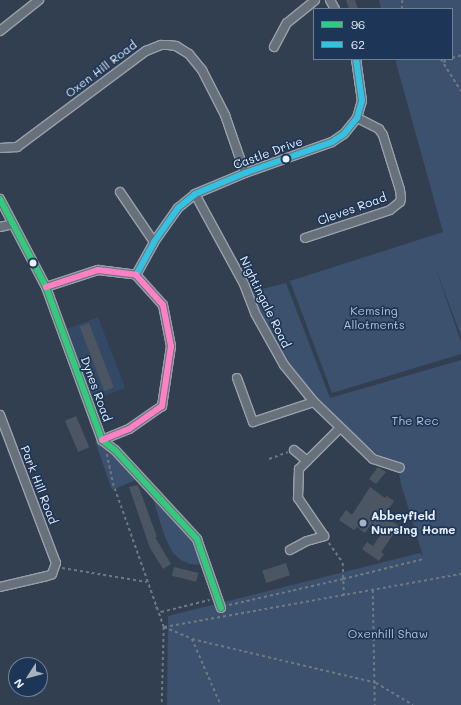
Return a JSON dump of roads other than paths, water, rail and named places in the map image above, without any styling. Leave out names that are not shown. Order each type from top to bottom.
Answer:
[{"type":"street","points":[[0,31],[39,0]]},
{"type":"street","points":[[274,47],[287,23],[315,0]]},
{"type":"street","name":"Oxen Hill Road","points":[[0,148],[17,147],[146,51],[161,45],[168,45],[176,46],[189,54],[202,70],[225,114],[245,173]]},
{"type":"street","name":"Castle Drive","points":[[136,275],[154,242],[178,208],[195,194],[245,173],[332,142],[344,134],[357,118],[362,101],[356,60]]},
{"type":"street","name":"Cleves Road","points":[[306,238],[390,210],[400,202],[400,190],[383,135],[379,129],[357,118]]},
{"type":"street","points":[[120,192],[154,242]]},
{"type":"street","name":"Nightingale Road","points":[[195,194],[244,284],[255,313],[284,365],[314,402],[373,459],[400,468]]},
{"type":"street","name":"Dynes Road","points":[[0,199],[46,287],[102,440],[115,450],[197,539],[220,607]]},
{"type":"street","points":[[0,227],[13,224]]},
{"type":"street","points":[[46,287],[98,270],[136,275],[163,305],[171,346],[162,406],[129,429],[102,440]]},
{"type":"street","points":[[237,378],[253,422],[314,402]]},
{"type":"street","name":"Park Hill Road","points":[[0,415],[56,565],[52,574],[0,588]]},
{"type":"street","points":[[290,550],[307,541],[324,536],[298,498],[299,469],[340,428]]},
{"type":"street","points":[[294,450],[307,461]]},
{"type":"place","name":"Abbeyfield Nursing Home","points":[[363,523]]},
{"type":"park label","name":"Kemsing Allotments","points":[[374,318]]},
{"type":"park label","name":"The Rec","points":[[415,421]]},
{"type":"park label","name":"Oxenhill Shaw","points":[[388,634]]}]
